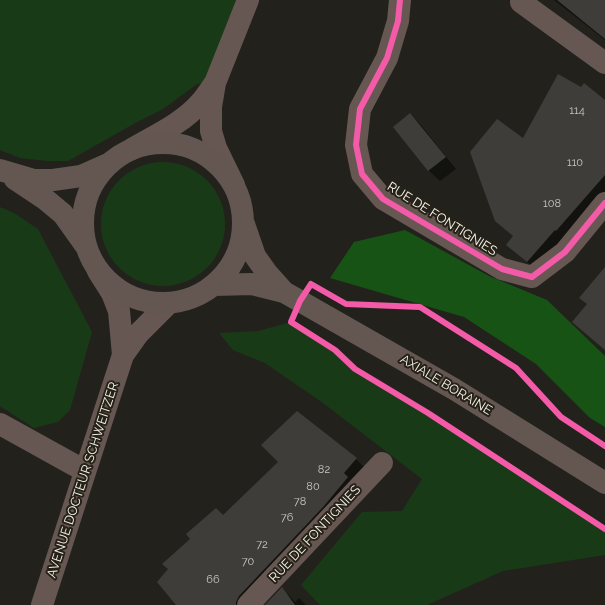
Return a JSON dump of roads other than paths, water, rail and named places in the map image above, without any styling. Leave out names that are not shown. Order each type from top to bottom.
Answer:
[{"type":"main road","name":"AXIALE BORAINE","points":[[243,221],[240,244],[233,261],[230,267],[214,285],[194,297],[168,304],[141,301],[117,289],[98,270],[91,258],[86,246],[82,223],[86,201],[94,181],[109,164],[120,155],[132,149],[155,143],[186,147],[200,152],[220,166],[234,185],[240,202],[243,221],[255,256],[267,273],[284,292]]},
{"type":"main road","name":"AXIALE BORAINE","points":[[2,171],[34,180],[53,180],[80,176],[109,164]]},
{"type":"main road","points":[[2,171],[45,199],[63,214],[86,246]]},
{"type":"main road","name":"AXIALE BORAINE","points":[[214,285],[252,284],[284,292],[454,389],[605,483]]},
{"type":"street","points":[[234,185],[216,148],[211,131],[210,107],[215,83],[248,0]]},
{"type":"street","name":"RUE DE FONTIGNIES","points":[[400,0],[398,21],[387,58],[360,109],[356,145],[362,174],[383,199],[502,269],[532,277],[565,252],[605,203]]},
{"type":"street","points":[[522,2],[605,63]]},
{"type":"street","points":[[132,149],[174,126],[201,102],[215,83]]},
{"type":"street","points":[[98,270],[112,293],[119,311],[123,355]]},
{"type":"street","points":[[123,355],[138,334],[168,304]]},
{"type":"street","name":"AVENUE DOCTEUR SCHWEITZER","points":[[42,605],[123,355]]},
{"type":"street","points":[[0,424],[85,471]]},
{"type":"street","name":"RUE DE FONTIGNIES","points":[[248,605],[382,463]]}]
